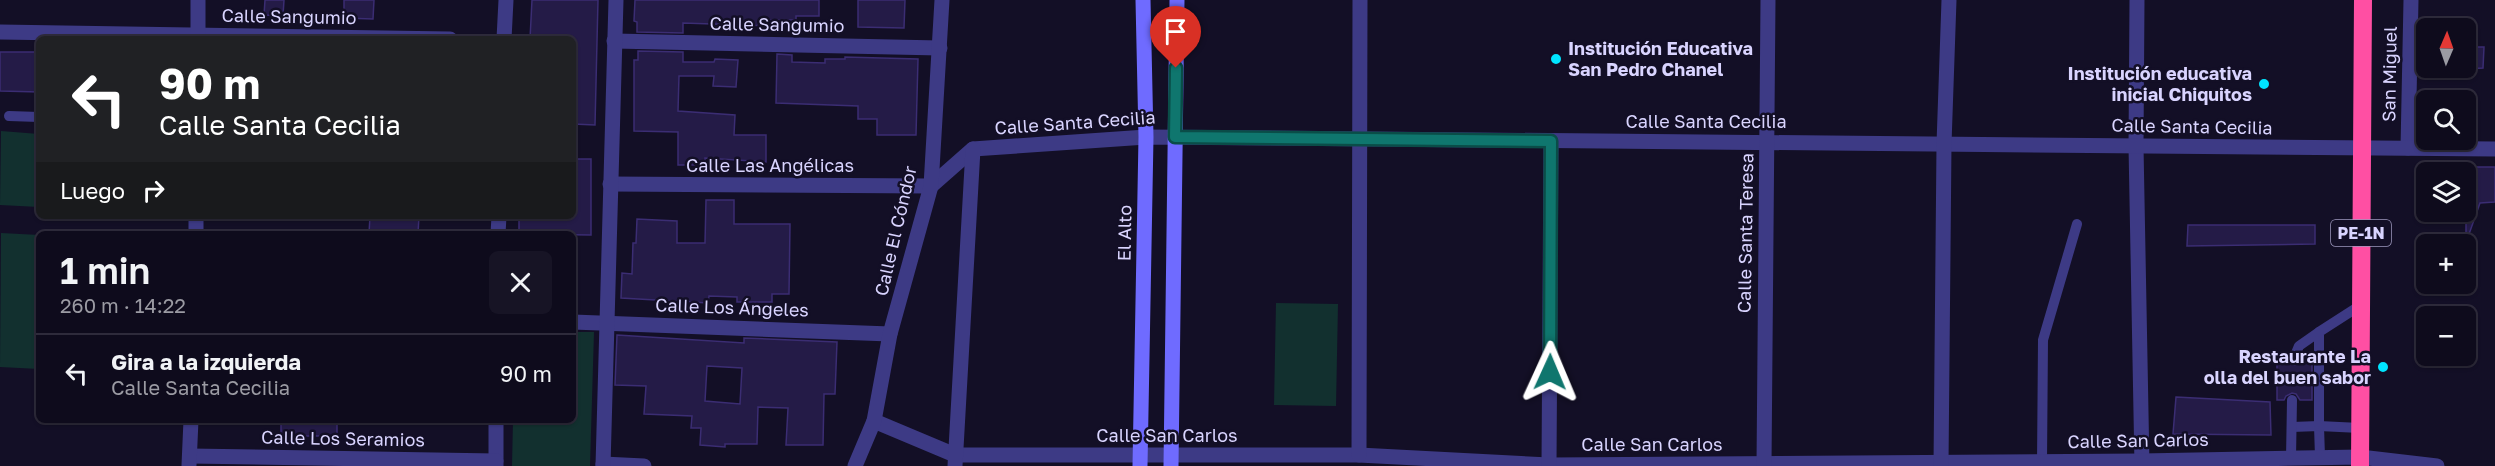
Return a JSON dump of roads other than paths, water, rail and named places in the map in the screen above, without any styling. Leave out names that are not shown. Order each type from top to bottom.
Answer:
[{"type":"highway","name":"PE-1N","points":[[2360,461],[2362,0]]},
{"type":"street","points":[[198,0],[198,36]]},
{"type":"street","points":[[504,36],[506,0]]},
{"type":"street","points":[[616,0],[603,465],[644,466]]},
{"type":"street","name":"Calle El Cóndor","points":[[855,466],[874,421],[890,334],[931,186],[942,0]]},
{"type":"street","name":"El Alto","points":[[1140,461],[1146,137],[1143,0]]},
{"type":"street","points":[[1171,461],[1177,0]]},
{"type":"street","points":[[1359,455],[1360,0]]},
{"type":"street","name":"Calle Santa Teresa","points":[[1764,465],[1768,0]]},
{"type":"street","points":[[1941,464],[1944,144],[1949,0]]},
{"type":"street","points":[[2137,0],[2136,146],[2142,464]]},
{"type":"street","name":"San Miguel","points":[[2408,148],[2411,0]]},
{"type":"street","name":"Calle Sangumio","points":[[0,32],[158,36]]},
{"type":"street","name":"Calle Sangumio","points":[[614,41],[940,48]]},
{"type":"street","name":"Calle Santa Cecilia","points":[[931,186],[973,149],[1146,137],[2495,149]]},
{"type":"street","points":[[1549,466],[1551,141]]},
{"type":"street","points":[[955,460],[973,149]]},
{"type":"street","name":"Calle Las Angélicas","points":[[610,184],[931,186]]},
{"type":"street","name":"Calle Los Ángeles","points":[[576,322],[890,334]]},
{"type":"street","name":"Calle San Carlos","points":[[874,421],[955,460],[1171,461],[1359,455],[1549,466],[2042,462],[2142,464],[2219,463],[2320,457],[2438,466]]},
{"type":"street","points":[[190,461],[191,423]]},
{"type":"street","points":[[496,423],[496,463]]},
{"type":"street","name":"Calle Los Seramios","points":[[190,461],[496,463]]},
{"type":"lane","points":[[9,116],[36,117]]},
{"type":"lane","points":[[2042,462],[2043,340],[2077,224]]},
{"type":"lane","points":[[2294,358],[2300,346],[2361,305]]},
{"type":"lane","points":[[2319,332],[2320,457]]},
{"type":"lane","points":[[2291,458],[2292,400]]},
{"type":"lane","points":[[2292,427],[2360,428]]},
{"type":"place","name":"Institución Educativa San Pedro Chanel","points":[[1556,59]]},
{"type":"place","name":"Institución educativa inicial Chiquitos","points":[[2264,84]]},
{"type":"place","name":"Restaurante La olla del buen sabor","points":[[2383,367]]}]
